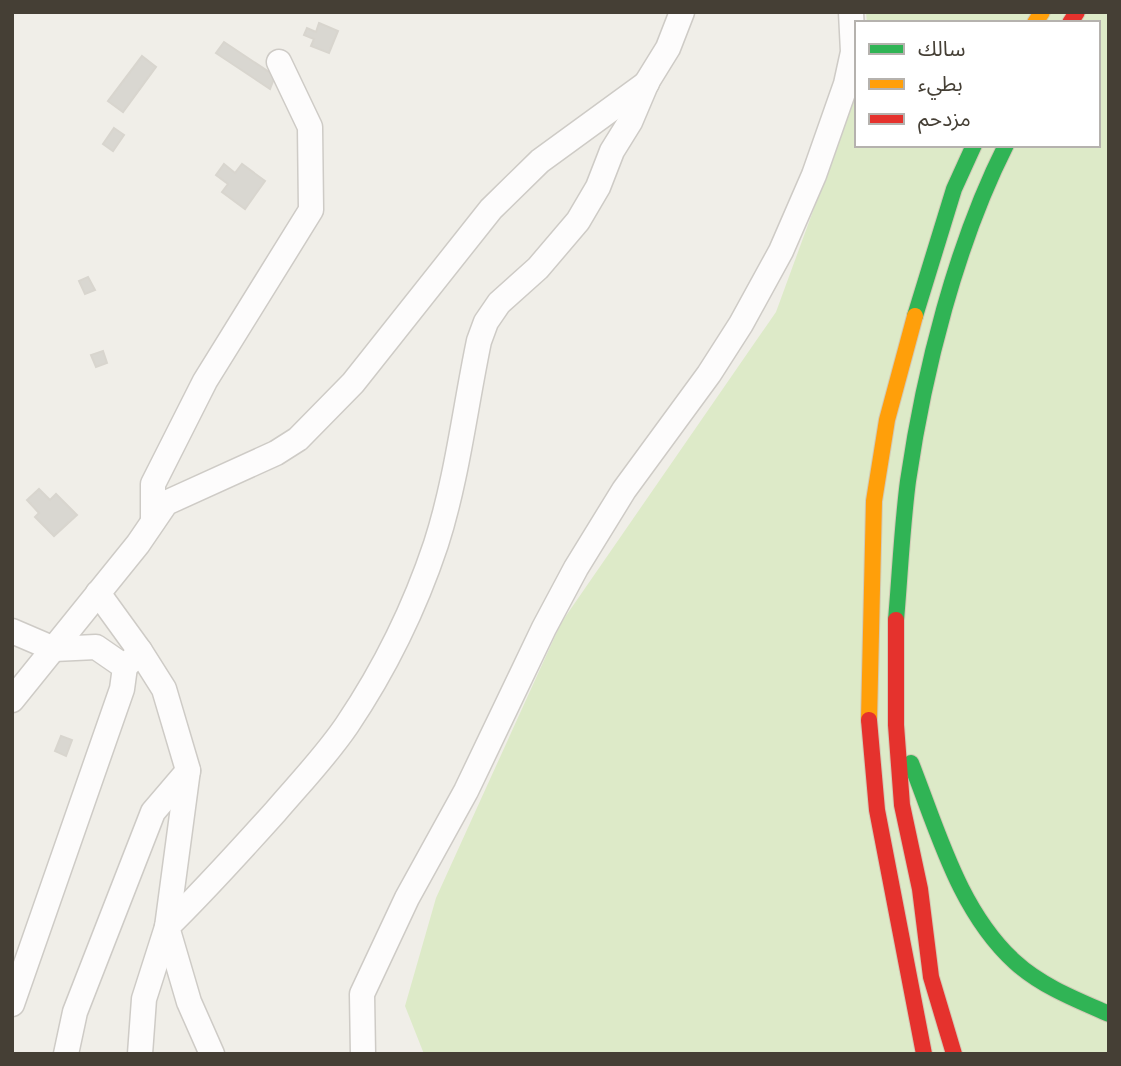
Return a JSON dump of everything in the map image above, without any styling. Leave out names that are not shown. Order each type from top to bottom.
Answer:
[{"type":"main road","points":[[924,1054],[877,810],[870,738],[867,684],[874,500],[887,420],[904,354],[954,189],[973,147]]},
{"type":"main road","points":[[954,1054],[931,977],[920,889],[902,805],[896,726],[895,622],[908,482],[932,354],[984,189],[1005,147]]},
{"type":"main road","points":[[896,726],[976,916],[1015,962],[1075,999],[1109,1014]]},
{"type":"street","points":[[167,927],[231,864],[307,776],[346,726],[373,682],[422,583],[437,541],[452,484],[479,341],[486,322],[499,303],[538,268],[578,221],[598,187],[612,151],[647,82],[668,48],[682,12]]},
{"type":"street","points":[[363,1054],[362,994],[407,898],[466,791],[544,628],[576,568],[624,490],[715,364],[780,251],[814,174],[846,84],[853,52],[851,12]]},
{"type":"street","points":[[153,522],[153,484],[205,381],[312,210],[310,127],[279,62]]},
{"type":"street","points":[[12,700],[166,503],[276,453],[298,439],[353,383],[491,209],[540,161],[647,82]]},
{"type":"street","points":[[98,593],[132,659],[164,689],[188,770],[167,927],[144,999],[140,1054]]},
{"type":"street","points":[[12,631],[54,649],[96,647],[132,659]]},
{"type":"street","points":[[12,1004],[132,659]]},
{"type":"street","points":[[66,1054],[75,1012],[153,812],[188,770]]},
{"type":"street","points":[[167,927],[189,1002],[212,1054]]},
{"type":"green space","points":[[866,12],[1109,12],[1109,1054],[424,1054],[405,1006],[436,898],[561,623],[776,312],[855,96],[855,147],[1100,147],[1100,21],[867,21]]},
{"type":"building","points":[[319,23],[338,31],[329,53],[311,46],[314,39],[304,35],[307,28],[316,32]]},
{"type":"building","points":[[224,42],[275,76],[270,89],[216,53]]},
{"type":"building","points":[[142,56],[156,67],[123,112],[108,101]]},
{"type":"building","points":[[114,128],[124,135],[113,151],[103,144]]},
{"type":"building","points":[[224,164],[235,173],[242,164],[265,181],[245,209],[222,192],[228,184],[216,175]]},
{"type":"building","points":[[88,277],[95,290],[85,294],[79,281]]},
{"type":"building","points":[[103,351],[107,363],[96,367],[91,355]]},
{"type":"building","points":[[39,489],[50,500],[56,494],[77,515],[54,536],[35,517],[39,513],[27,500]]},
{"type":"building","points":[[61,736],[72,740],[66,756],[55,751]]},
{"type":"traffic: fast","points":[[915,316],[954,189],[973,147]]},
{"type":"traffic: fast","points":[[896,620],[908,481],[933,352],[957,266],[988,183],[1005,147]]},
{"type":"traffic: fast","points":[[911,763],[952,869],[979,919],[996,942],[1025,971],[1060,992],[1109,1014]]},
{"type":"traffic: slow","points":[[1036,21],[1042,12]]},
{"type":"traffic: slow","points":[[869,720],[874,501],[887,420],[915,316]]},
{"type":"traffic: jam","points":[[1071,21],[1077,12]]},
{"type":"traffic: jam","points":[[896,620],[896,725],[902,805],[920,889],[931,977],[954,1054]]},
{"type":"traffic: jam","points":[[869,720],[877,810],[924,1054]]}]
